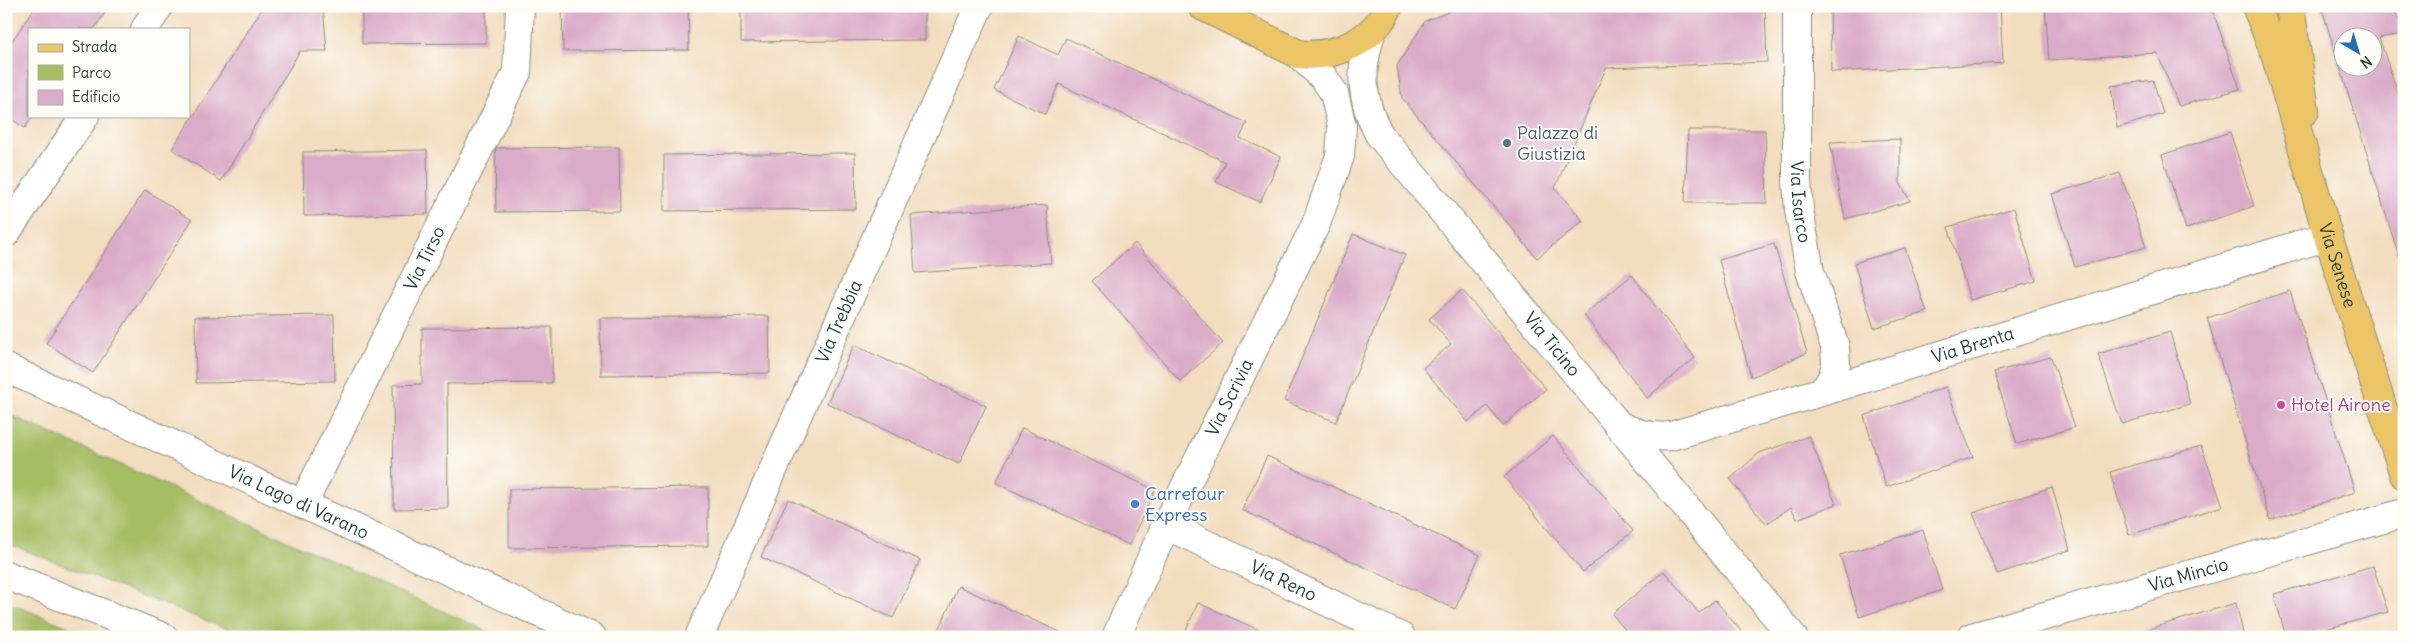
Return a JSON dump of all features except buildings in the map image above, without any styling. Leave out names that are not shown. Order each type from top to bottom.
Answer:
[{"type":"main road","points":[[1202,6],[1298,54],[1312,55],[1340,51],[1362,39],[1372,31],[1389,6]]},
{"type":"main road","name":"Via Senese","points":[[2256,6],[2275,54],[2328,236],[2403,473]]},
{"type":"main road","name":"Via Senese","points":[[2274,6],[2275,54]]},
{"type":"main road","points":[[2290,6],[2302,85],[2308,167]]},
{"type":"street","points":[[145,28],[159,6]]},
{"type":"street","name":"Via Tirso","points":[[303,504],[517,72],[520,6]]},
{"type":"street","name":"Via Trebbia","points":[[699,637],[979,6]]},
{"type":"street","name":"Via Isarco","points":[[1797,6],[1797,181],[1799,210],[1810,271],[1835,347],[1834,370],[1824,391]]},
{"type":"street","name":"Via Ticino","points":[[1372,31],[1363,64],[1364,98],[1370,117],[1390,149],[1793,637]]},
{"type":"street","name":"Via Scrivia","points":[[1116,637],[1166,525],[1316,224],[1340,156],[1342,126],[1334,93],[1312,64],[1298,54]]},
{"type":"street","points":[[6,233],[84,118]]},
{"type":"street","points":[[1340,156],[1345,150],[1359,142],[1370,141],[1390,149]]},
{"type":"street","name":"Via Brenta","points":[[1618,425],[1640,435],[1655,438],[1671,436],[1824,391],[2328,236]]},
{"type":"street","name":"Via Lago di Varano","points":[[6,368],[592,637]]},
{"type":"street","name":"Via Mincio","points":[[1972,637],[2404,513]]},
{"type":"street","name":"Via Reno","points":[[1166,525],[1401,637]]},
{"type":"street","points":[[6,575],[163,637]]},
{"type":"green space","points":[[6,413],[500,637],[248,637],[6,543]]},
{"type":"green space","points":[[6,602],[94,637],[6,637]]},
{"type":"place","name":"Palazzo di Giustizia","points":[[1507,143]]},
{"type":"place","name":"Hotel Airone","points":[[2281,405]]},
{"type":"place","name":"Carrefour Express","points":[[1135,504]]}]
